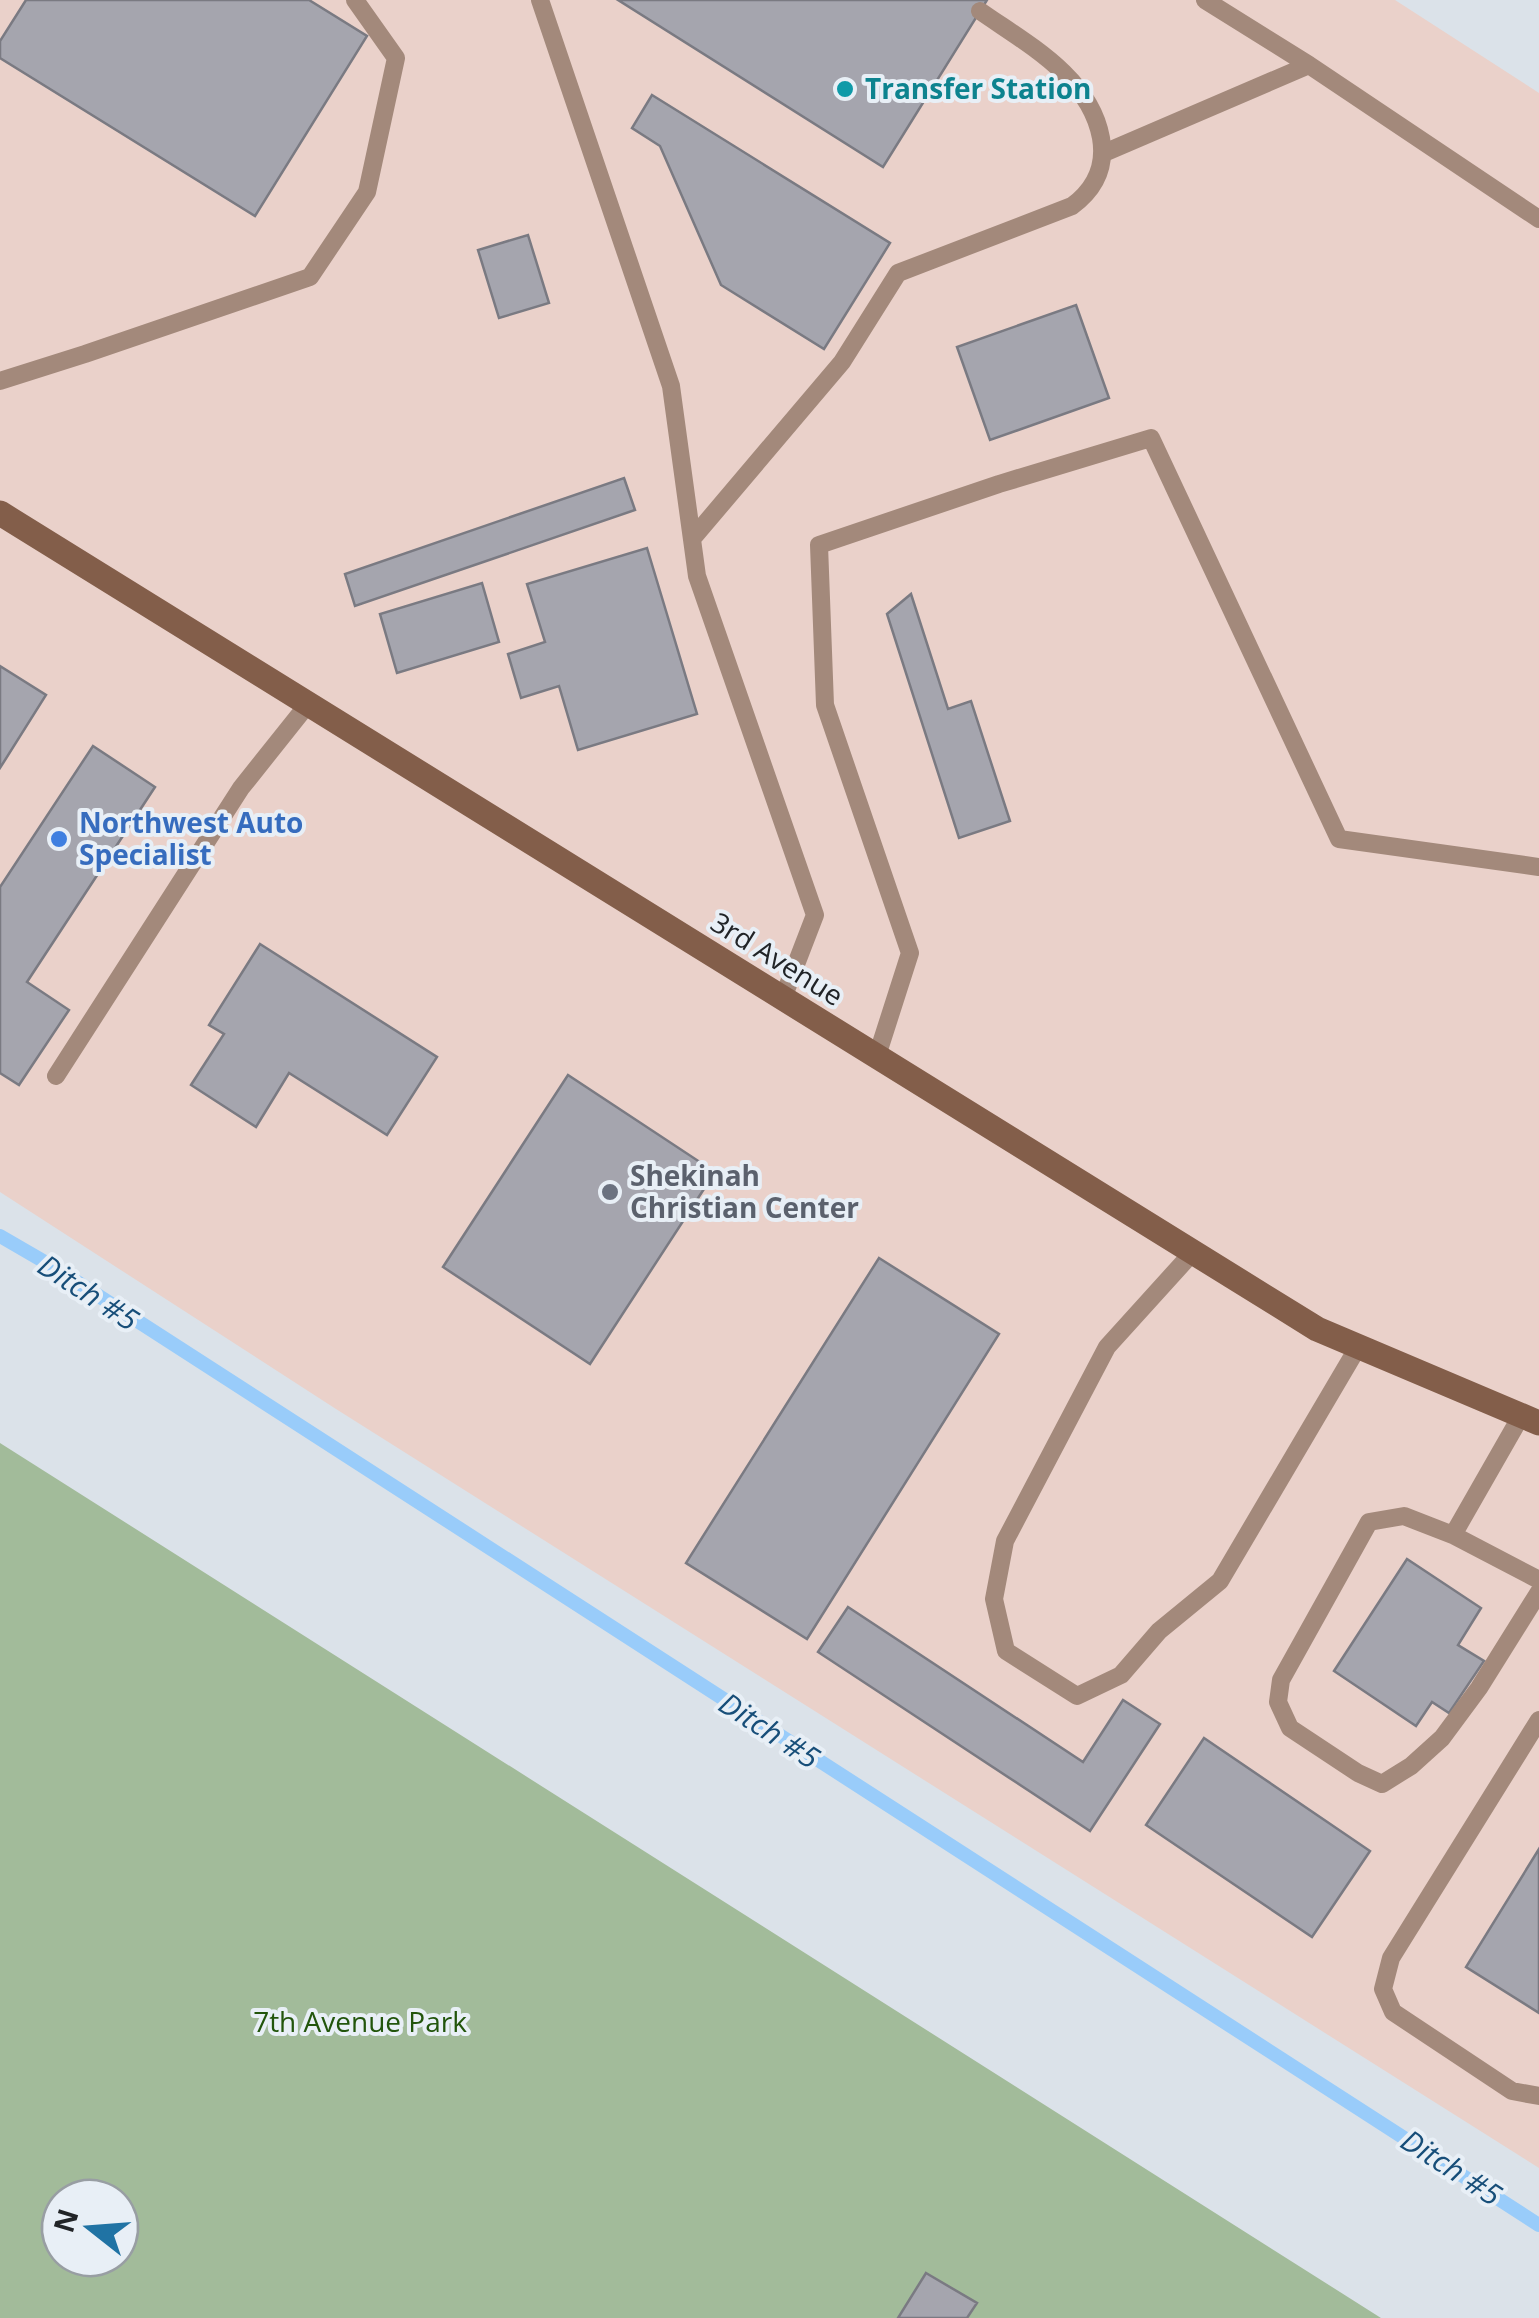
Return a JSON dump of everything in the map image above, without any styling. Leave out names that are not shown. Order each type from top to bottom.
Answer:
[{"type":"main road","name":"3rd Avenue","points":[[0,513],[1317,1329],[1530,1420]]},
{"type":"lane","points":[[0,381],[310,277],[367,192],[396,58],[355,0]]},
{"type":"lane","points":[[540,0],[671,386],[698,576],[815,916],[783,998]]},
{"type":"lane","points":[[1205,0],[1539,220]]},
{"type":"lane","points":[[692,539],[842,362],[898,273],[1072,206],[1088,194],[1104,153],[1098,122],[1078,88],[1046,57],[980,11]]},
{"type":"lane","points":[[1104,153],[1309,65]]},
{"type":"lane","points":[[878,1056],[910,954],[825,705],[819,545],[1151,438],[1339,839],[1539,866]]},
{"type":"lane","points":[[56,1076],[242,788],[308,704]]},
{"type":"lane","points":[[1193,1252],[1107,1347],[1005,1540],[994,1600],[1006,1651],[1077,1696],[1121,1675],[1158,1631],[1220,1581],[1358,1347]]},
{"type":"lane","points":[[1453,1536],[1530,1420]]},
{"type":"lane","points":[[1539,1580],[1404,1516],[1370,1522],[1281,1680],[1278,1702],[1290,1728],[1358,1773],[1382,1784],[1411,1766],[1442,1738],[1480,1688],[1539,1592]]},
{"type":"lane","points":[[1539,1720],[1392,1958],[1383,1989],[1393,2012],[1512,2091],[1539,2096]]},
{"type":"shaded area","points":[[0,0],[1395,0],[1539,93],[1539,2168],[336,1409],[0,1192]]},
{"type":"green space","name":"7th Avenue Park","points":[[0,1443],[1381,2318],[0,2318]]},
{"type":"building","points":[[26,0],[309,0],[367,36],[255,216],[0,58],[0,41]]},
{"type":"building","name":"Transfer Station","points":[[618,0],[987,0],[883,167]]},
{"type":"building","points":[[652,95],[890,243],[824,349],[721,285],[660,146],[632,128]]},
{"type":"building","points":[[528,235],[549,303],[499,318],[478,250]]},
{"type":"building","points":[[1076,305],[1109,398],[990,440],[957,347]]},
{"type":"building","points":[[624,478],[635,510],[355,606],[345,574]]},
{"type":"building","points":[[647,548],[697,714],[578,750],[559,686],[521,698],[508,654],[545,642],[527,584]]},
{"type":"building","points":[[482,583],[499,642],[397,673],[380,614]]},
{"type":"building","points":[[911,594],[948,709],[971,701],[1010,821],[959,838],[887,614]]},
{"type":"building","points":[[0,666],[46,695],[0,768]]},
{"type":"building","points":[[93,746],[155,787],[27,982],[69,1010],[19,1085],[0,1073],[0,887]]},
{"type":"building","points":[[260,944],[437,1057],[387,1135],[289,1073],[256,1127],[191,1085],[224,1034],[209,1025]]},
{"type":"building","points":[[568,1075],[715,1172],[590,1364],[443,1267]]},
{"type":"building","points":[[879,1258],[999,1334],[807,1639],[686,1563]]},
{"type":"building","points":[[1407,1559],[1481,1608],[1458,1645],[1484,1661],[1449,1713],[1432,1702],[1416,1726],[1334,1671]]},
{"type":"building","points":[[848,1607],[1083,1762],[1123,1700],[1160,1724],[1090,1831],[818,1652]]},
{"type":"building","points":[[1204,1738],[1370,1851],[1312,1937],[1146,1825]]},
{"type":"building","points":[[1539,1849],[1539,2013],[1466,1967]]},
{"type":"building","points":[[926,2273],[977,2303],[967,2318],[898,2318]]},
{"type":"waterway","name":"Ditch #5","points":[[0,1236],[57,1269],[1539,2225]]},
{"type":"place","name":"Transfer Station","points":[[845,89]]},
{"type":"place","name":"Northwest Auto Specialist","points":[[59,839]]},
{"type":"place","name":"Shekinah Christian Center","points":[[610,1192]]}]
